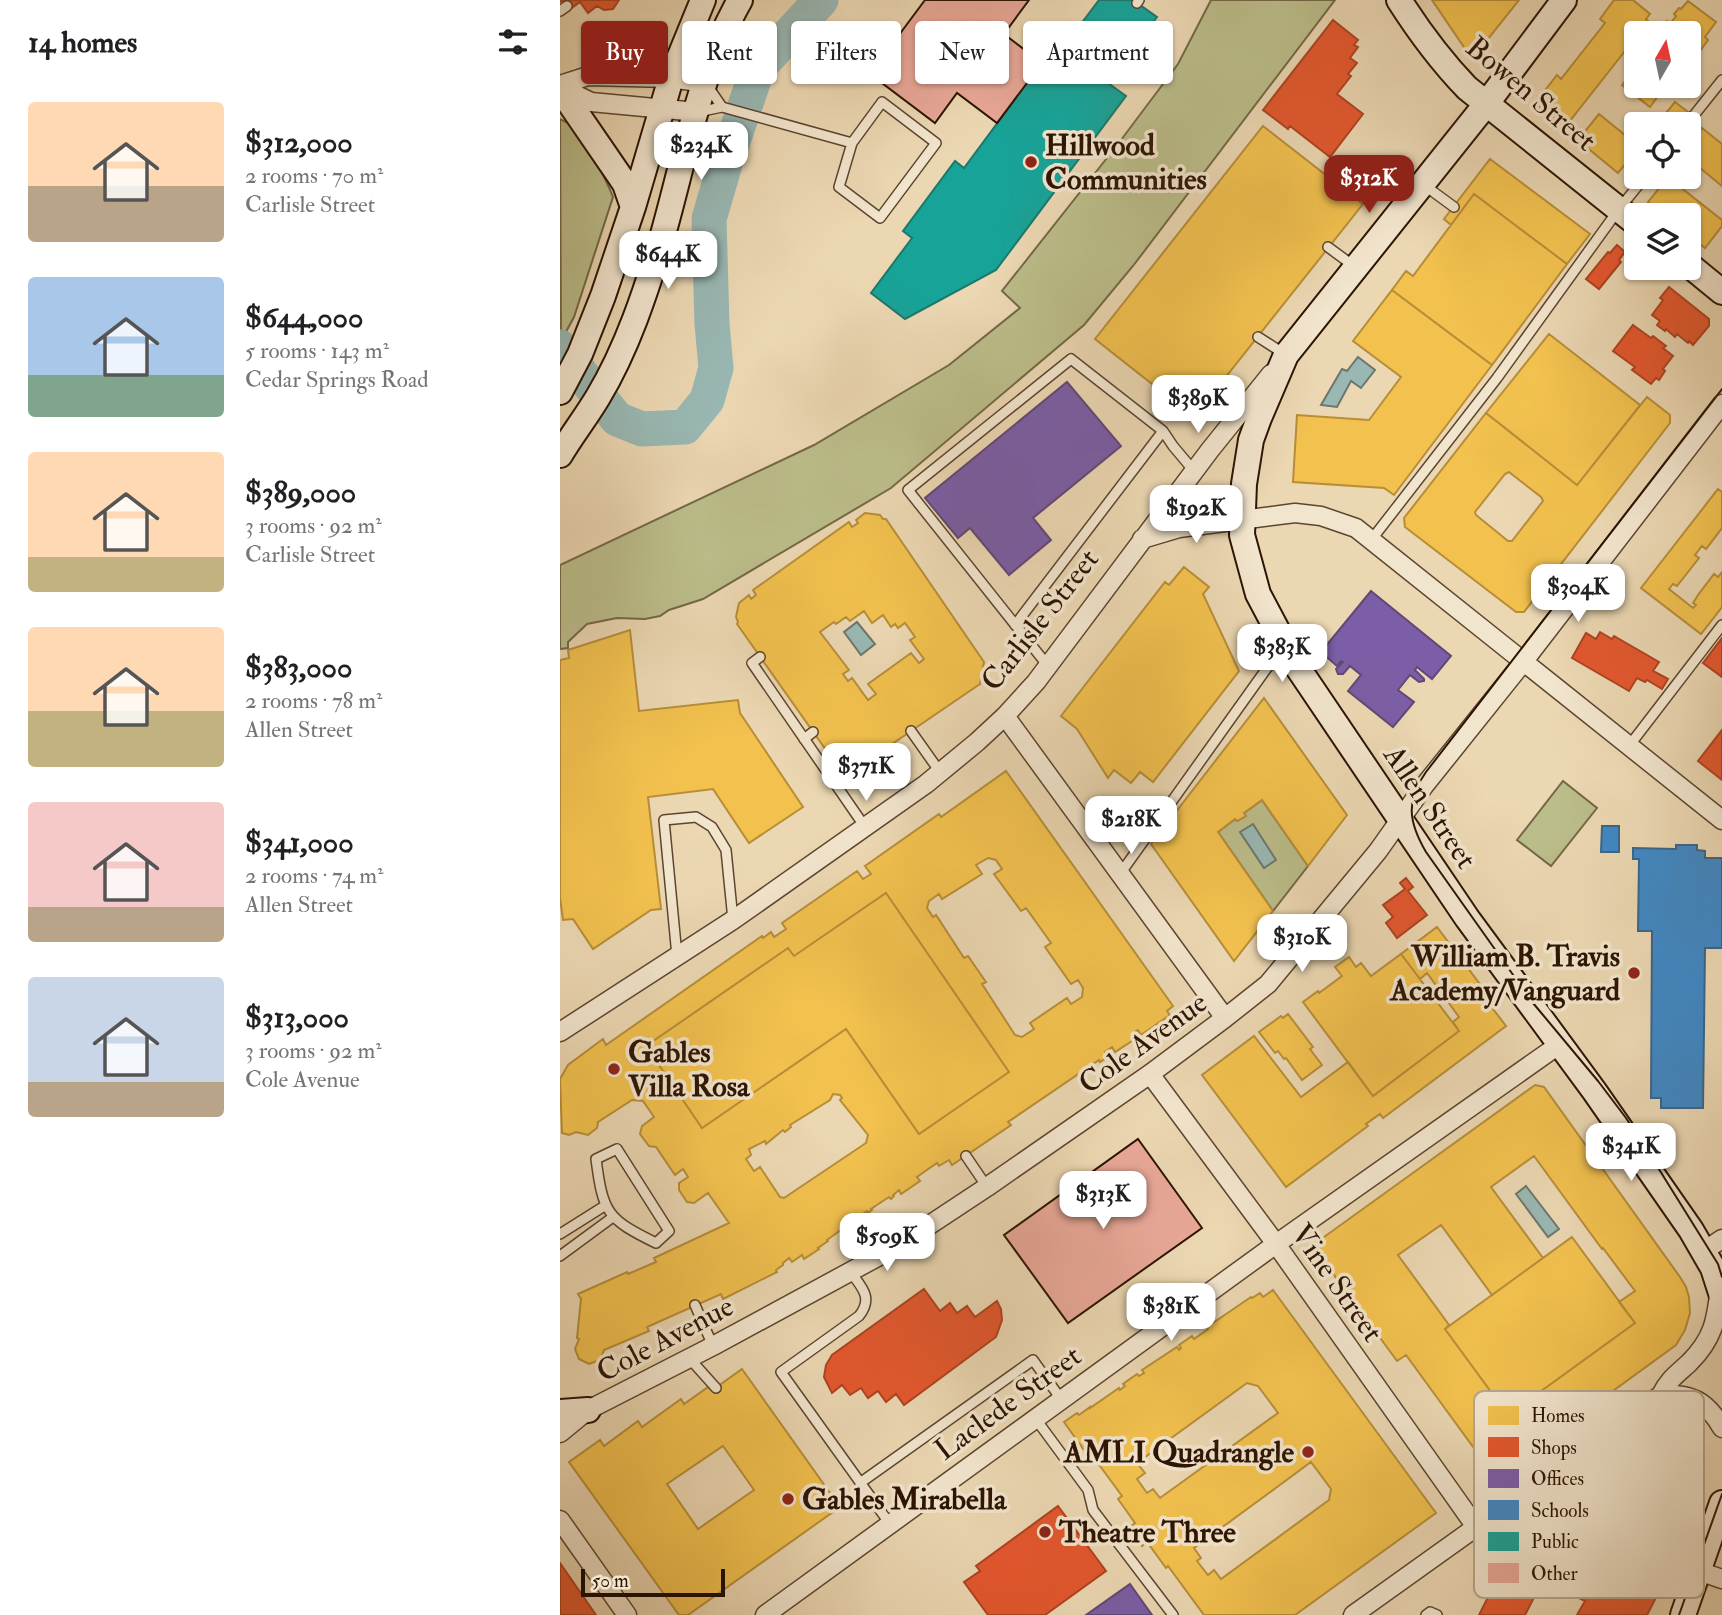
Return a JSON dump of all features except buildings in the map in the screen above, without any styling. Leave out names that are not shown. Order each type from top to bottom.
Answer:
[{"type":"street","points":[[560,392],[580,354],[603,296],[633,206],[670,78],[703,0]]},
{"type":"street","points":[[730,21],[740,0]]},
{"type":"street","name":"Bowen Street","points":[[1399,0],[1423,37],[1467,88],[1624,213]]},
{"type":"street","name":"Carlisle Street","points":[[560,1032],[733,919],[865,827],[940,772],[1005,716],[1048,666],[1195,471],[1486,103],[1564,0]]},
{"type":"street","points":[[560,87],[588,76],[682,80]]},
{"type":"street","points":[[565,446],[598,397],[631,328],[661,240],[705,84]]},
{"type":"street","points":[[560,87],[591,102],[696,112]]},
{"type":"street","points":[[560,87],[625,184],[633,206]]},
{"type":"street","points":[[1701,275],[1722,292]]},
{"type":"street","name":"Allen Street","points":[[1286,355],[1251,440],[1244,484],[1242,519],[1245,549],[1258,594],[1301,673],[1467,918],[1595,1092],[1713,1245],[1713,1268],[1721,1292]]},
{"type":"street","name":"Cole Avenue","points":[[560,1433],[588,1410],[690,1359],[904,1240],[987,1187],[1150,1074],[1268,984],[1378,850],[1424,786],[1722,404]]},
{"type":"street","points":[[1142,540],[1179,528],[1295,513],[1321,516],[1356,528],[1722,820]]},
{"type":"street","points":[[1005,716],[1225,1018]]},
{"type":"street","name":"Laclede Street","points":[[765,1615],[1276,1244],[1560,1044]]},
{"type":"street","name":"Vine Street","points":[[1150,1074],[1276,1244],[1474,1524]]},
{"type":"street","points":[[1663,1391],[1667,1382],[1703,1348],[1712,1331],[1721,1292]]},
{"type":"street","points":[[1704,1405],[1711,1409],[1722,1428]]},
{"type":"street","points":[[560,1412],[588,1410]]},
{"type":"street","points":[[1704,1556],[1722,1503]]},
{"type":"street","points":[[560,1520],[626,1615]]},
{"type":"street","points":[[1353,1615],[1474,1528]]},
{"type":"street","points":[[1704,1573],[1722,1580]]},
{"type":"street","points":[[1683,1615],[1689,1598]]},
{"type":"lane","points":[[1697,112],[1722,80]]},
{"type":"lane","points":[[706,84],[722,107]]},
{"type":"lane","points":[[882,103],[936,143],[880,218],[839,187],[852,143],[882,103]]},
{"type":"lane","points":[[696,112],[722,107],[852,143]]},
{"type":"lane","points":[[1422,184],[1454,207]]},
{"type":"lane","points":[[1372,539],[1624,221]]},
{"type":"lane","points":[[1328,247],[1356,267]]},
{"type":"lane","points":[[1258,337],[1286,355]]},
{"type":"lane","points":[[1048,666],[908,491],[1071,359],[1163,431],[1195,471]]},
{"type":"lane","points":[[1015,625],[1163,431]]},
{"type":"lane","points":[[1629,746],[1722,625]]},
{"type":"lane","points":[[1120,874],[1266,668],[1286,647]]},
{"type":"lane","points":[[760,657],[752,663],[865,827]]},
{"type":"lane","points":[[911,731],[940,772]]},
{"type":"lane","points":[[804,738],[813,732]]},
{"type":"lane","points":[[677,956],[664,820],[696,817],[712,827],[726,850],[733,919]]},
{"type":"lane","points":[[617,1149],[669,1231],[656,1243],[629,1230],[614,1217],[606,1205],[600,1186],[596,1159],[617,1149]]},
{"type":"lane","points":[[966,1156],[987,1187]]},
{"type":"lane","points":[[560,1234],[606,1205]]},
{"type":"lane","points":[[560,1256],[614,1217]]},
{"type":"lane","points":[[850,1272],[864,1292],[866,1305],[863,1311],[780,1372],[890,1524]]},
{"type":"lane","points":[[695,1306],[713,1346]]},
{"type":"lane","points":[[690,1359],[716,1388]]},
{"type":"lane","points":[[860,1483],[1033,1360],[1061,1399]]},
{"type":"lane","points":[[1035,1418],[1088,1490],[1093,1510],[1174,1615]]},
{"type":"lane","points":[[1426,1615],[1430,1612],[1437,1615]]},
{"type":"green space","points":[[1211,0],[1335,0],[1133,266],[1084,325],[891,488],[703,599],[669,610],[660,616],[645,619],[617,618],[587,624],[568,642],[568,648],[560,649],[560,565],[814,445],[949,365],[1020,308],[1002,291],[1163,84],[1173,84],[1173,71]]},
{"type":"green space","points":[[560,119],[570,124],[582,138],[613,197],[574,317],[561,341]]},
{"type":"green space","points":[[1563,781],[1597,808],[1551,866],[1517,840]]},
{"type":"green space","points":[[1262,800],[1308,866],[1273,911],[1218,832],[1235,819],[1237,821],[1245,816],[1244,813]]},
{"type":"water","points":[[1358,357],[1375,370],[1361,388],[1351,381],[1337,407],[1321,405],[1342,369],[1347,371]]},
{"type":"water","points":[[857,622],[875,644],[861,655],[844,632]]},
{"type":"water","points":[[1253,824],[1276,860],[1264,868],[1240,832]]},
{"type":"water","points":[[1526,1186],[1559,1229],[1548,1237],[1516,1194]]},
{"type":"waterway","points":[[560,347],[617,419],[642,429],[685,427],[707,400],[716,368],[709,219],[758,68],[821,0]]},
{"type":"tram line","points":[[1722,389],[1426,772],[1412,802],[1413,822],[1426,852],[1533,1003],[1626,1118],[1718,1264],[1722,1277]]},
{"type":"tram line","points":[[1704,1545],[1722,1494]]},
{"type":"tram line","points":[[1679,1615],[1685,1598]]},
{"type":"place","name":"Hillwood Communities","points":[[1031,162]]},
{"type":"place","name":"William B. Travis Academy/Vanguard","points":[[1634,973]]},
{"type":"place","name":"Gables Villa Rosa","points":[[614,1069]]},
{"type":"place","name":"AMLI Quadrangle","points":[[1308,1452]]},
{"type":"place","name":"Gables Mirabella","points":[[788,1499]]},
{"type":"place","name":"Theatre Three","points":[[1045,1532]]}]
